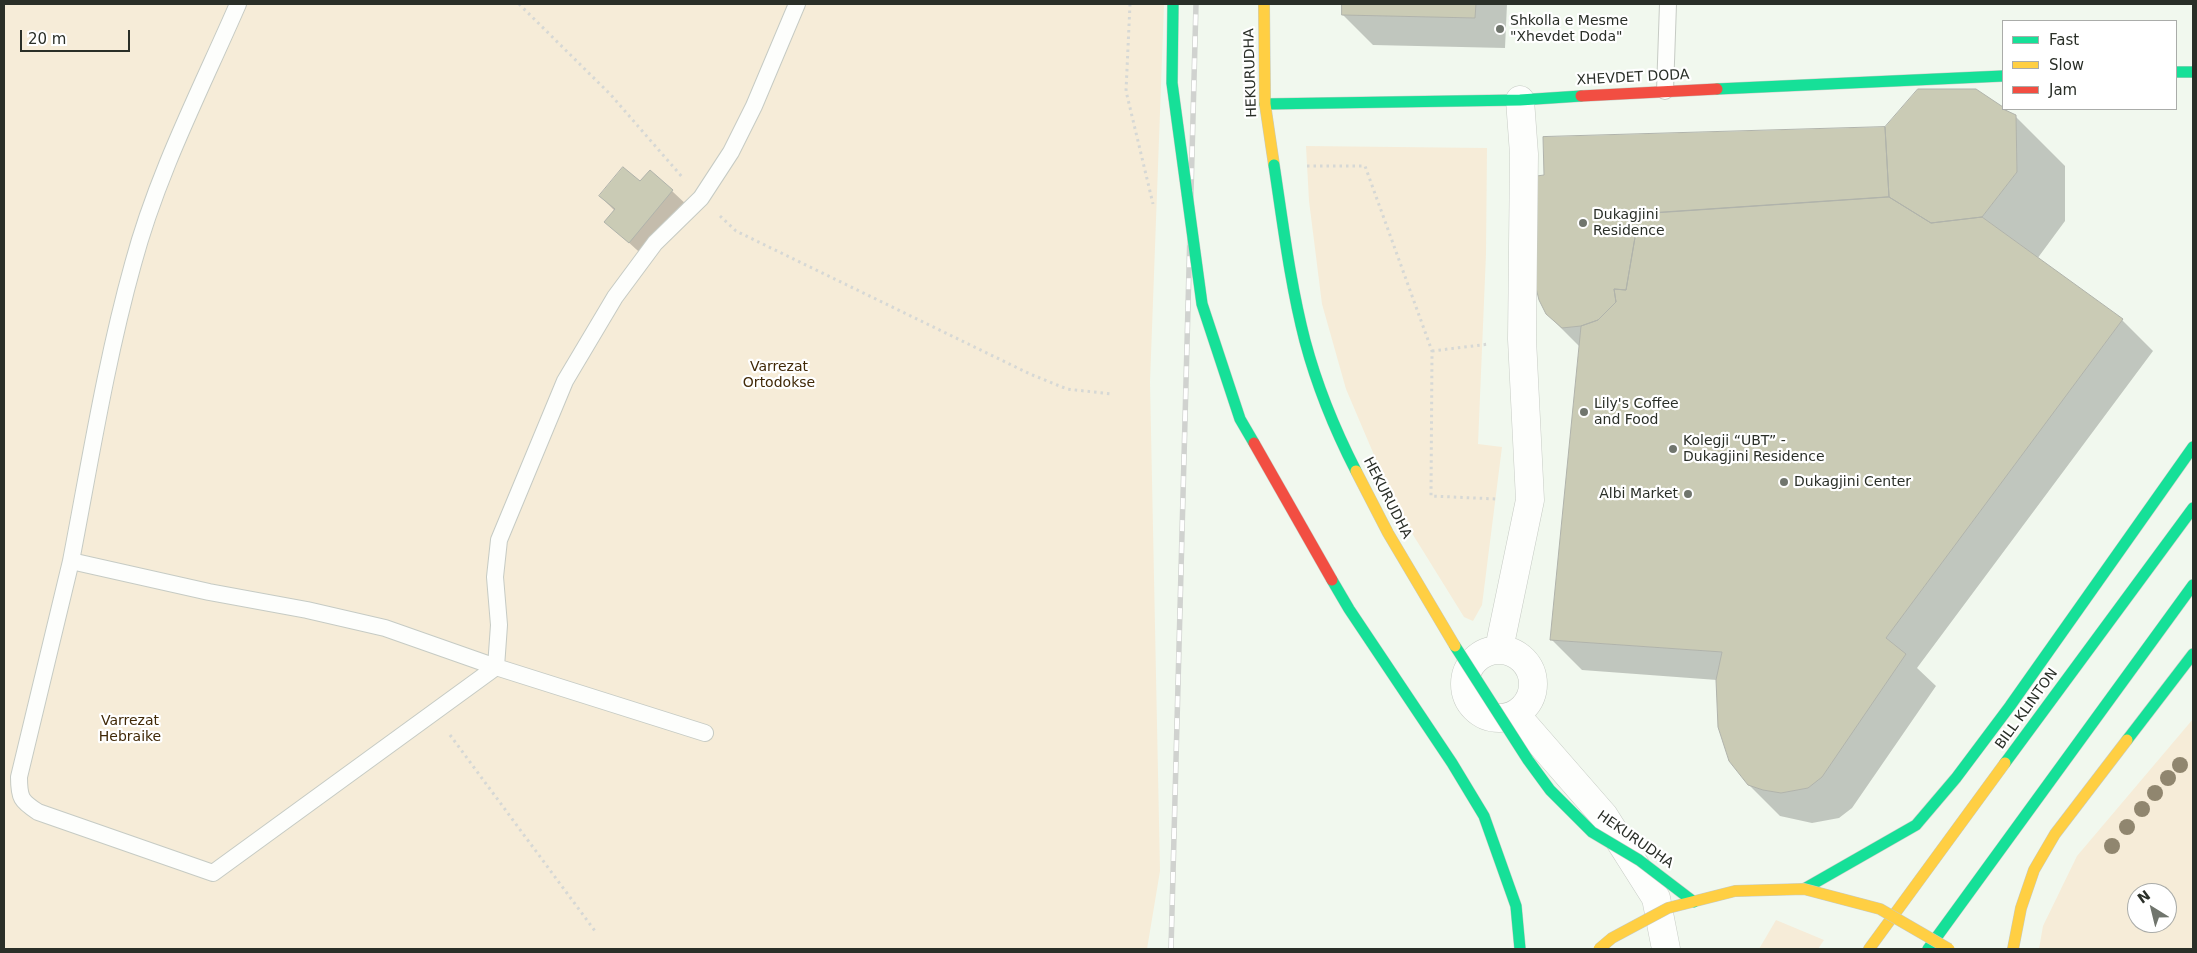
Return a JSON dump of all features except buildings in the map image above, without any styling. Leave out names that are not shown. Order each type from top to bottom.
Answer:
[{"type":"main road","points":[[1173,4],[1172,83],[1202,304],[1240,419],[1349,609],[1452,763],[1484,816],[1516,906],[1520,949]]},
{"type":"main road","name":"HEKURUDHA","points":[[1264,4],[1264,104],[1290,268],[1305,342],[1334,424],[1364,490],[1406,567],[1528,760],[1550,790],[1592,832],[1639,860],[1694,902]]},
{"type":"main road","points":[[2177,72],[2193,72]]},
{"type":"main road","name":"XHEVDET DODA","points":[[1264,104],[1520,100],[1665,91],[2002,76]]},
{"type":"main road","points":[[1804,889],[1916,825],[1956,778],[2010,706],[2193,447]]},
{"type":"main road","name":"BILL KLINTON","points":[[1870,949],[2193,508]]},
{"type":"main road","points":[[1928,949],[2193,585]]},
{"type":"main road","points":[[2013,949],[2021,908],[2034,870],[2051,841],[2088,789],[2193,654]]},
{"type":"main road","points":[[1599,949],[1612,938],[1668,908],[1735,891],[1804,889],[1880,909],[1949,949]]},
{"type":"street","points":[[1499,649],[1530,500],[1522,339],[1524,154],[1520,100]]},
{"type":"street","points":[[1499,649],[1521,656],[1528,665],[1533,675],[1534,687],[1531,698],[1525,708],[1516,715],[1494,718],[1483,715],[1474,708],[1466,693],[1466,676],[1470,665],[1478,657],[1499,649]]},
{"type":"street","points":[[1516,715],[1604,816],[1656,898],[1666,949]]},
{"type":"lane","points":[[238,4],[161,181],[133,263],[108,367],[71,561],[19,777],[19,794],[24,803],[38,812],[213,872],[496,667],[499,625],[495,577],[499,540],[565,381],[615,297],[655,243],[700,198],[731,152],[754,106],[797,4]]},
{"type":"lane","points":[[1665,91],[1668,4]]},
{"type":"lane","points":[[71,561],[209,592],[306,610],[385,628],[496,667],[705,733]]},
{"type":"path","points":[[519,4],[611,95],[700,198],[736,230],[1030,374],[1066,389],[1111,394]]},
{"type":"path","points":[[1126,91],[1130,4]]},
{"type":"path","points":[[1274,165],[1365,166],[1432,352],[1431,496],[1530,500]]},
{"type":"path","points":[[1432,352],[1522,339]]},
{"type":"path","points":[[434,713],[595,931]]},
{"type":"green space","name":"Varrezat Ortodokse","points":[[4,4],[1164,4],[1150,382],[1160,871],[1147,949],[4,949]]},
{"type":"green space","points":[[1306,146],[1487,148],[1486,254],[1478,444],[1502,447],[1482,605],[1473,621],[1464,617],[1397,509],[1346,389],[1322,304],[1309,201]]},
{"type":"green space","points":[[2193,719],[2193,949],[2039,949],[2043,926],[2077,856]]},
{"type":"green space","points":[[1776,920],[1824,940],[1818,949],[1759,949]]},
{"type":"railway","points":[[1171,949],[1196,4]]},
{"type":"traffic: fast","points":[[1173,4],[1172,83],[1202,304],[1240,419],[1254,443]]},
{"type":"traffic: fast","points":[[2177,72],[2193,72]]},
{"type":"traffic: fast","points":[[1717,89],[2002,76]]},
{"type":"traffic: fast","points":[[1265,104],[1520,100],[1581,96]]},
{"type":"traffic: fast","points":[[1274,165],[1291,275],[1305,341],[1327,408],[1356,471]]},
{"type":"traffic: fast","points":[[1804,889],[1916,825],[1956,778],[2010,706],[2193,447]]},
{"type":"traffic: fast","points":[[2005,763],[2193,508]]},
{"type":"traffic: fast","points":[[1332,580],[1349,609],[1452,763],[1484,816],[1516,906],[1520,949]]},
{"type":"traffic: fast","points":[[1928,949],[2193,585]]},
{"type":"traffic: fast","points":[[1455,646],[1528,760],[1550,790],[1592,832],[1639,860],[1694,902]]},
{"type":"traffic: fast","points":[[2127,740],[2193,654]]},
{"type":"traffic: slow","points":[[1264,4],[1265,104],[1274,165]]},
{"type":"traffic: slow","points":[[1356,471],[1388,533],[1455,646]]},
{"type":"traffic: slow","points":[[2013,949],[2021,908],[2034,870],[2055,834],[2127,740]]},
{"type":"traffic: slow","points":[[1869,949],[2005,763]]},
{"type":"traffic: slow","points":[[1599,949],[1612,938],[1668,908],[1735,891],[1804,889],[1880,909],[1949,949]]},
{"type":"traffic: jam","points":[[1581,96],[1717,89]]},
{"type":"traffic: jam","points":[[1254,443],[1332,580]]},
{"type":"place","name":"Shkolla e Mesme \"Xhevdet Doda\"","points":[[1500,29]]},
{"type":"place","name":"Dukagjini Residence","points":[[1583,223]]},
{"type":"place","name":"Lily's Coffee and Food","points":[[1584,412]]},
{"type":"place","name":"Kolegji “UBT” - Dukagjini Residence","points":[[1673,449]]},
{"type":"place","name":"Dukagjini Center","points":[[1784,482]]},
{"type":"place","name":"Albi Market","points":[[1688,494]]},
{"type":"park label","name":"Varrezat Hebraike","points":[[130,730]]}]
